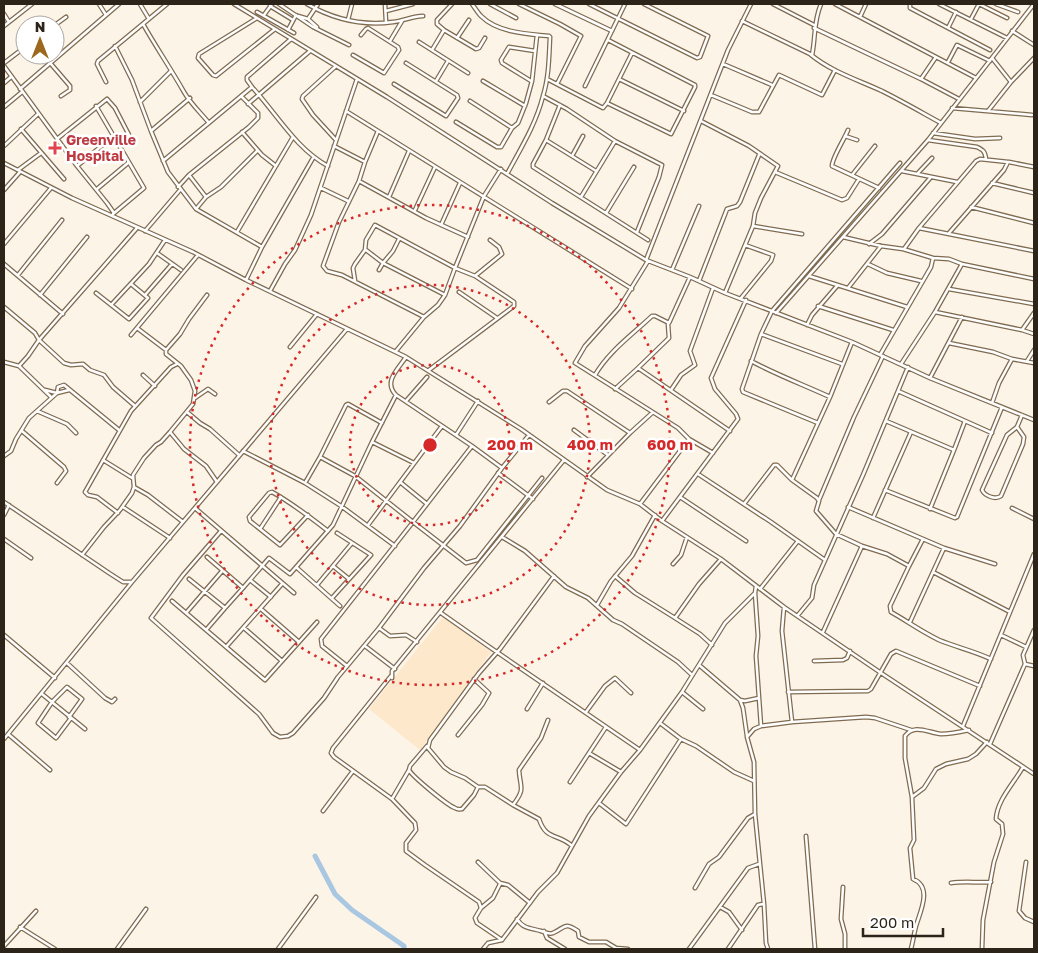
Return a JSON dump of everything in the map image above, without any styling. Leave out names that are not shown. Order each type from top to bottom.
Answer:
[{"type":"street","points":[[4,26],[31,4]]},
{"type":"street","points":[[99,4],[106,15]]},
{"type":"street","points":[[65,52],[119,4]]},
{"type":"street","points":[[140,4],[149,19]]},
{"type":"street","points":[[106,82],[97,63],[167,4]]},
{"type":"street","points":[[234,4],[357,79],[552,204],[647,260],[772,312],[852,342],[930,378],[1034,420]]},
{"type":"street","points":[[279,4],[349,46]]},
{"type":"street","points":[[307,4],[348,20],[386,23],[423,16]]},
{"type":"street","points":[[307,21],[318,4]]},
{"type":"street","points":[[348,20],[352,4]]},
{"type":"street","points":[[386,4],[386,23]]},
{"type":"street","points":[[386,11],[413,4]]},
{"type":"street","points":[[452,4],[437,20],[437,24],[478,49],[485,38]]},
{"type":"street","points":[[472,4],[482,17],[489,22],[516,32],[550,37],[547,79],[543,96],[529,134],[507,174]]},
{"type":"street","points":[[490,4],[516,18]]},
{"type":"street","points":[[497,9],[500,4]]},
{"type":"street","points":[[519,4],[580,36],[557,84]]},
{"type":"street","points":[[555,4],[612,31]]},
{"type":"street","points":[[590,4],[697,58],[700,57],[708,36],[644,4]]},
{"type":"street","points":[[585,86],[625,4]]},
{"type":"street","points":[[714,453],[689,439],[678,428],[576,364],[575,360],[619,308],[632,289],[647,260],[723,64],[751,4]]},
{"type":"street","points":[[773,4],[814,27],[921,79],[959,100]]},
{"type":"street","points":[[812,55],[815,42],[814,27],[821,4]]},
{"type":"street","points":[[835,4],[976,78]]},
{"type":"street","points":[[860,17],[866,4]]},
{"type":"street","points":[[910,4],[910,8],[990,50]]},
{"type":"street","points":[[939,4],[1006,38]]},
{"type":"street","points":[[971,19],[979,4],[1007,18]]},
{"type":"street","points":[[996,4],[1018,12]]},
{"type":"street","points":[[776,313],[902,172],[1034,4]]},
{"type":"street","points":[[264,15],[271,5],[293,20]]},
{"type":"street","points":[[257,12],[294,33]]},
{"type":"street","points":[[948,28],[956,12]]},
{"type":"street","points":[[4,14],[9,22]]},
{"type":"street","points":[[288,30],[297,15]]},
{"type":"street","points":[[257,18],[199,54],[198,58],[213,76],[216,76],[275,28]]},
{"type":"street","points":[[390,41],[402,20]]},
{"type":"street","points":[[458,38],[469,20]]},
{"type":"street","points":[[742,21],[812,55],[835,70],[883,92],[941,123]]},
{"type":"street","points":[[143,24],[171,71],[209,123]]},
{"type":"street","points":[[353,55],[384,74],[399,49],[390,41],[368,28],[361,36]]},
{"type":"street","points":[[432,50],[444,30]]},
{"type":"street","points":[[1012,31],[1034,45]]},
{"type":"street","points":[[456,122],[499,148],[512,128],[518,123],[525,106],[532,81],[536,35]]},
{"type":"street","points":[[291,39],[247,77],[247,80],[293,137],[313,158],[328,166]]},
{"type":"street","points":[[607,103],[670,134],[673,132],[695,89],[695,86],[608,40]]},
{"type":"street","points":[[418,42],[468,73]]},
{"type":"street","points":[[948,62],[957,45],[991,60],[1011,82]]},
{"type":"street","points":[[115,46],[132,80],[163,161],[179,188],[196,208],[215,221],[262,247]]},
{"type":"street","points":[[532,81],[502,63],[501,60],[509,48],[535,51]]},
{"type":"street","points":[[248,104],[310,51]]},
{"type":"street","points":[[547,79],[603,108],[632,53]]},
{"type":"street","points":[[15,56],[4,65],[11,77],[77,166],[97,189],[113,215]]},
{"type":"street","points":[[921,79],[936,57]]},
{"type":"street","points":[[988,111],[1011,82],[1034,58]]},
{"type":"street","points":[[436,81],[448,61]]},
{"type":"street","points":[[394,84],[446,116],[458,96],[406,63]]},
{"type":"street","points":[[723,64],[772,86]]},
{"type":"street","points":[[4,107],[50,65]]},
{"type":"street","points":[[52,65],[70,86],[70,90],[61,96]]},
{"type":"street","points":[[335,67],[302,99],[336,140]]},
{"type":"street","points":[[711,95],[756,112],[761,110],[778,76],[781,75],[822,95],[835,70]]},
{"type":"street","points":[[140,103],[171,71]]},
{"type":"street","points":[[4,83],[11,77]]},
{"type":"street","points":[[270,291],[295,250],[321,188],[357,79]]},
{"type":"street","points":[[619,79],[684,111]]},
{"type":"street","points":[[483,81],[525,106]]},
{"type":"street","points":[[163,161],[252,87]]},
{"type":"street","points":[[145,231],[189,175],[254,123],[258,115],[241,96]]},
{"type":"street","points":[[543,96],[615,141],[662,166],[646,212],[636,232]]},
{"type":"street","points":[[151,131],[190,98]]},
{"type":"street","points":[[57,139],[105,99],[109,99],[130,137],[119,144]]},
{"type":"street","points":[[470,101],[512,128]]},
{"type":"street","points":[[560,105],[533,167],[648,240]]},
{"type":"street","points":[[96,106],[144,188],[113,215]]},
{"type":"street","points":[[952,108],[1032,115]]},
{"type":"street","points":[[346,111],[409,152],[484,196],[632,289]]},
{"type":"street","points":[[4,146],[38,114]]},
{"type":"street","points":[[701,121],[749,146],[777,164],[775,172],[761,198],[755,213],[753,226],[725,293]]},
{"type":"street","points":[[21,130],[64,179]]},
{"type":"street","points":[[848,130],[831,164],[879,188]]},
{"type":"street","points":[[378,131],[323,265],[328,271],[355,281],[424,317]]},
{"type":"street","points":[[242,132],[257,151],[276,166]]},
{"type":"street","points":[[933,133],[975,139],[1000,138]]},
{"type":"street","points":[[77,166],[114,136]]},
{"type":"street","points":[[572,156],[583,136]]},
{"type":"street","points":[[845,136],[857,140]]},
{"type":"street","points":[[237,232],[293,137]]},
{"type":"street","points":[[546,140],[596,171]]},
{"type":"street","points":[[928,140],[976,147],[983,150],[986,159]]},
{"type":"street","points":[[581,197],[615,141]]},
{"type":"street","points":[[334,146],[365,162]]},
{"type":"street","points":[[852,175],[875,146]]},
{"type":"street","points":[[196,208],[206,197],[221,187],[257,151]]},
{"type":"street","points":[[389,197],[409,152]]},
{"type":"street","points":[[4,190],[19,171],[40,153]]},
{"type":"street","points":[[699,281],[727,209],[737,206],[740,202],[760,154]]},
{"type":"street","points":[[246,280],[262,247],[313,158]]},
{"type":"street","points":[[917,174],[932,158]]},
{"type":"street","points":[[904,249],[919,228],[976,161],[986,159],[1034,167]]},
{"type":"street","points":[[97,189],[129,162]]},
{"type":"street","points":[[949,233],[1008,162]]},
{"type":"street","points":[[4,163],[51,188],[198,255],[385,348],[396,351],[429,370],[529,435],[607,490],[640,504],[662,521],[721,559],[784,607],[1034,774]]},
{"type":"street","points":[[818,424],[743,392],[742,388],[761,334],[772,312],[900,163]]},
{"type":"street","points":[[415,210],[435,167]]},
{"type":"street","points":[[606,213],[634,167]]},
{"type":"street","points":[[396,351],[424,317],[436,308],[444,295],[484,196],[501,170]]},
{"type":"street","points":[[775,172],[842,200],[847,198],[859,178]]},
{"type":"street","points":[[902,172],[957,182]]},
{"type":"street","points":[[189,175],[206,197]]},
{"type":"street","points":[[869,244],[882,234],[931,177]]},
{"type":"street","points":[[359,181],[440,225],[468,237]]},
{"type":"street","points":[[440,225],[460,182]]},
{"type":"street","points":[[991,183],[1034,193]]},
{"type":"street","points":[[4,244],[51,188]]},
{"type":"street","points":[[321,188],[348,201]]},
{"type":"street","points":[[672,270],[699,206]]},
{"type":"street","points":[[971,207],[1034,222]]},
{"type":"street","points":[[18,275],[62,220]]},
{"type":"street","points":[[355,281],[353,268],[365,250],[366,240],[375,225],[455,268],[475,276],[515,303],[514,306],[429,370]]},
{"type":"street","points":[[753,226],[802,234]]},
{"type":"street","points":[[19,366],[39,340],[138,228]]},
{"type":"street","points":[[919,228],[1034,251]]},
{"type":"street","points":[[40,295],[87,236]]},
{"type":"street","points":[[844,237],[869,244],[904,249],[932,258],[944,258],[962,264],[1034,279]]},
{"type":"street","points":[[379,270],[399,239]]},
{"type":"street","points":[[111,305],[157,253],[165,240]]},
{"type":"street","points":[[475,276],[502,254],[499,247],[490,240]]},
{"type":"street","points":[[741,298],[771,261],[773,254],[745,245]]},
{"type":"street","points":[[848,288],[881,246]]},
{"type":"street","points":[[365,250],[383,263],[444,295]]},
{"type":"street","points":[[157,253],[181,270]]},
{"type":"street","points":[[131,335],[198,255]]},
{"type":"street","points":[[909,566],[887,554],[862,546],[836,534],[816,511],[881,356],[930,267],[932,258]]},
{"type":"street","points":[[4,264],[63,314]]},
{"type":"street","points":[[145,295],[172,264]]},
{"type":"street","points":[[868,264],[887,273],[922,282]]},
{"type":"street","points":[[902,364],[949,289],[962,264]]},
{"type":"street","points":[[809,276],[907,307]]},
{"type":"street","points":[[615,389],[669,338],[668,324],[690,277]]},
{"type":"street","points":[[96,293],[129,320],[148,298],[131,284]]},
{"type":"street","points":[[806,325],[818,306],[837,286]]},
{"type":"street","points":[[671,390],[681,375],[694,365],[690,350],[714,288]]},
{"type":"street","points":[[949,289],[1034,304]]},
{"type":"street","points":[[459,292],[497,319]]},
{"type":"street","points":[[166,350],[208,295]]},
{"type":"street","points":[[662,521],[738,419],[738,416],[715,389],[711,378],[746,300]]},
{"type":"street","points":[[818,306],[894,330]]},
{"type":"street","points":[[4,307],[35,333],[39,340],[64,363],[71,366],[83,364],[90,370],[104,375],[113,387],[135,406]]},
{"type":"street","points":[[935,312],[1034,334]]},
{"type":"street","points":[[290,347],[317,313]]},
{"type":"street","points":[[1022,330],[1034,313]]},
{"type":"street","points":[[595,375],[602,363],[614,350],[652,316],[668,324]]},
{"type":"street","points":[[930,378],[962,317]]},
{"type":"street","points":[[137,328],[166,350],[167,356],[180,366],[191,380],[195,391],[195,398]]},
{"type":"street","points":[[4,739],[132,582],[347,329]]},
{"type":"street","points":[[761,334],[842,364]]},
{"type":"street","points":[[792,480],[830,397],[852,342]]},
{"type":"street","points":[[949,343],[1034,363]]},
{"type":"street","points":[[1027,361],[1034,350]]},
{"type":"street","points":[[406,357],[390,383],[390,388],[396,395],[502,468]]},
{"type":"street","points":[[992,403],[999,383],[1012,359]]},
{"type":"street","points":[[751,361],[830,397]]},
{"type":"street","points":[[4,362],[19,366],[51,397]]},
{"type":"street","points":[[118,513],[97,497],[88,495],[85,492],[119,430],[135,406],[177,364]]},
{"type":"street","points":[[798,615],[812,598],[814,585],[908,367]]},
{"type":"street","points":[[638,368],[730,430]]},
{"type":"street","points":[[143,375],[155,386]]},
{"type":"street","points":[[406,401],[427,377]]},
{"type":"street","points":[[4,456],[11,451],[29,418],[58,392],[58,387],[64,385],[119,430]]},
{"type":"street","points":[[82,554],[123,507],[134,487],[132,478],[144,458],[187,412],[195,398],[208,389],[215,394]]},
{"type":"street","points":[[45,390],[58,392],[69,390]]},
{"type":"street","points":[[549,402],[563,391],[567,391],[630,433]]},
{"type":"street","points":[[898,391],[992,433]]},
{"type":"street","points":[[206,630],[270,557],[290,574],[333,525],[396,395]]},
{"type":"street","points":[[456,435],[478,401]]},
{"type":"street","points":[[305,483],[348,404],[382,423]]},
{"type":"street","points":[[885,490],[952,518],[957,517],[1002,407]]},
{"type":"street","points":[[37,411],[67,424],[76,433]]},
{"type":"street","points":[[187,412],[200,424],[210,429],[239,455]]},
{"type":"street","points":[[587,477],[652,413]]},
{"type":"street","points":[[1017,427],[1024,437],[1023,444],[1001,496],[994,498],[985,494],[982,490],[1007,435],[1017,427],[1022,415]]},
{"type":"street","points":[[886,421],[954,450]]},
{"type":"street","points":[[930,509],[965,422]]},
{"type":"street","points":[[367,526],[442,426]]},
{"type":"street","points":[[574,430],[608,455]]},
{"type":"street","points":[[22,431],[64,467],[66,471],[57,483]]},
{"type":"street","points":[[170,432],[184,449],[206,466],[217,482]]},
{"type":"street","points":[[873,518],[911,432]]},
{"type":"street","points":[[221,531],[151,616],[152,620],[259,714],[273,733],[280,737],[288,736],[293,733],[324,698],[347,666],[460,526],[498,473],[529,435]]},
{"type":"street","points":[[640,504],[689,439]]},
{"type":"street","points":[[372,442],[414,463]]},
{"type":"street","points":[[347,666],[322,646],[321,640],[472,446]]},
{"type":"street","points":[[243,451],[305,483],[341,506],[395,546]]},
{"type":"street","points":[[320,457],[356,476],[466,563],[476,560],[542,478]]},
{"type":"street","points":[[103,460],[132,478]]},
{"type":"street","points":[[481,908],[479,902],[406,851],[406,843],[416,830],[415,824],[392,799],[331,753],[333,748],[392,677],[395,669],[564,460]]},
{"type":"street","points":[[744,504],[774,465],[778,466],[792,480],[806,488],[819,500]]},
{"type":"street","points":[[498,473],[533,499]]},
{"type":"street","points":[[698,474],[825,561]]},
{"type":"street","points":[[400,482],[427,504]]},
{"type":"street","points":[[134,487],[148,495],[183,522]]},
{"type":"street","points":[[308,515],[282,545],[278,544],[250,520],[250,516],[270,492],[308,515],[328,531]]},
{"type":"street","points":[[260,529],[281,497]]},
{"type":"street","points":[[680,497],[746,541]]},
{"type":"street","points":[[4,502],[124,582],[132,582]]},
{"type":"street","points":[[4,515],[8,505]]},
{"type":"street","points":[[123,507],[170,538]]},
{"type":"street","points":[[195,508],[294,593]]},
{"type":"street","points":[[848,508],[944,548],[994,564]]},
{"type":"street","points":[[1012,508],[1034,518]]},
{"type":"street","points":[[597,605],[615,576],[632,556],[655,516]]},
{"type":"street","points":[[332,598],[370,555],[336,533]]},
{"type":"street","points":[[502,537],[525,551],[566,587],[588,598],[613,620],[622,624],[678,662],[692,675]]},
{"type":"street","points":[[673,564],[681,554],[687,537]]},
{"type":"street","points":[[4,539],[31,558]]},
{"type":"street","points":[[923,539],[909,566],[890,612],[910,622],[925,633],[954,646],[976,651],[991,659]]},
{"type":"street","points":[[760,589],[798,541]]},
{"type":"street","points":[[317,585],[352,543]]},
{"type":"street","points":[[822,632],[862,546]]},
{"type":"street","points":[[910,622],[944,548]]},
{"type":"street","points":[[963,726],[1034,554]]},
{"type":"street","points":[[207,557],[243,588]]},
{"type":"street","points":[[675,618],[699,584],[721,559]]},
{"type":"street","points":[[333,566],[349,578]]},
{"type":"street","points":[[296,567],[340,606]]},
{"type":"street","points":[[186,613],[223,570]]},
{"type":"street","points":[[934,572],[1010,612]]},
{"type":"street","points":[[392,799],[410,766],[428,745],[474,679],[497,652],[554,576]]},
{"type":"street","points":[[615,576],[635,592],[700,634],[712,645]]},
{"type":"street","points":[[189,579],[225,608]]},
{"type":"street","points":[[250,580],[271,597]]},
{"type":"street","points":[[226,648],[282,584]]},
{"type":"street","points":[[756,586],[758,636],[756,656],[761,726]]},
{"type":"street","points":[[483,949],[488,943],[502,940],[538,892],[557,873],[589,816],[682,692],[725,623],[755,592]]},
{"type":"street","points":[[172,601],[265,680],[317,622]]},
{"type":"street","points":[[784,607],[782,631],[792,722]]},
{"type":"street","points":[[261,609],[299,642]]},
{"type":"street","points":[[442,613],[640,750]]},
{"type":"street","points":[[244,628],[282,662]]},
{"type":"street","points":[[379,628],[390,636],[406,635],[417,642]]},
{"type":"street","points":[[990,744],[1025,664],[1023,655],[1034,630]]},
{"type":"street","points":[[4,635],[55,678]]},
{"type":"street","points":[[1001,635],[1026,646]]},
{"type":"street","points":[[365,646],[395,669]]},
{"type":"street","points":[[814,661],[843,660],[850,651]]},
{"type":"street","points":[[788,692],[868,691],[872,689],[891,654],[896,651],[980,686]]},
{"type":"street","points":[[67,663],[105,698],[112,702],[115,699]]},
{"type":"street","points":[[1025,664],[1034,666]]},
{"type":"street","points":[[699,665],[740,700],[743,708],[747,737],[754,762],[755,814],[768,949]]},
{"type":"street","points":[[586,712],[605,686],[614,678],[631,693]]},
{"type":"street","points":[[458,735],[489,693],[474,679]]},
{"type":"street","points":[[527,709],[543,683]]},
{"type":"street","points":[[66,687],[81,698],[70,717],[54,738],[38,723],[52,702],[66,687]]},
{"type":"street","points":[[682,692],[703,709]]},
{"type":"street","points":[[42,694],[85,730]]},
{"type":"street","points":[[740,700],[746,701],[759,698]]},
{"type":"street","points":[[743,708],[746,701]]},
{"type":"street","points":[[747,737],[761,726],[866,717],[875,718],[911,730],[918,729],[939,734],[969,730]]},
{"type":"street","points":[[513,805],[522,792],[519,770],[544,732],[548,720]]},
{"type":"street","points":[[660,723],[681,739],[696,746],[734,772],[754,781]]},
{"type":"street","points":[[570,782],[606,727]]},
{"type":"street","points":[[911,730],[905,736],[904,743],[912,797],[914,840],[910,848],[914,880],[919,882],[924,900],[911,949]]},
{"type":"street","points":[[8,734],[50,770]]},
{"type":"street","points":[[600,803],[626,824],[681,739]]},
{"type":"street","points":[[912,797],[924,788],[936,769],[943,765],[968,759],[976,754],[987,742]]},
{"type":"street","points":[[428,745],[428,750],[444,767],[478,787],[485,787],[539,819],[543,830],[553,837],[564,840],[571,846]]},
{"type":"street","points":[[589,753],[621,772]]},
{"type":"street","points":[[982,949],[983,920],[994,862],[1003,834],[1002,824],[996,819],[996,815],[1001,803],[1023,767]]},
{"type":"street","points":[[409,770],[413,776],[456,809],[464,808],[478,787]]},
{"type":"street","points":[[323,811],[353,771]]},
{"type":"street","points":[[695,888],[709,864],[719,857],[748,818],[755,814]]},
{"type":"street","points":[[806,836],[815,949]]},
{"type":"street","points":[[478,862],[500,883],[508,885],[530,903]]},
{"type":"street","points":[[1026,862],[1019,911],[1025,918],[1034,922]]},
{"type":"street","points":[[690,949],[748,868],[754,864],[759,864]]},
{"type":"street","points":[[951,883],[990,882]]},
{"type":"street","points":[[500,883],[493,898],[481,908],[475,918],[477,923],[502,940]]},
{"type":"street","points":[[843,887],[840,919],[845,949]]},
{"type":"street","points":[[278,949],[316,897]]},
{"type":"street","points":[[728,949],[758,905],[764,904]]},
{"type":"street","points":[[720,907],[729,912],[742,930]]},
{"type":"street","points":[[118,949],[146,909]]},
{"type":"street","points":[[4,946],[36,911]]},
{"type":"street","points":[[517,919],[525,927],[544,932],[553,933],[562,927],[570,926],[578,931],[579,937],[589,942],[606,942],[616,948],[628,949]]},
{"type":"street","points":[[20,927],[55,949]]},
{"type":"street","points":[[544,932],[547,938],[565,949]]},
{"type":"shaded area","points":[[443,617],[491,652],[420,750],[369,709]]},
{"type":"waterway","points":[[315,856],[335,894],[352,910],[404,946],[404,949]]},
{"type":"place","name":"Greenville Hospital","points":[[55,148]]}]
